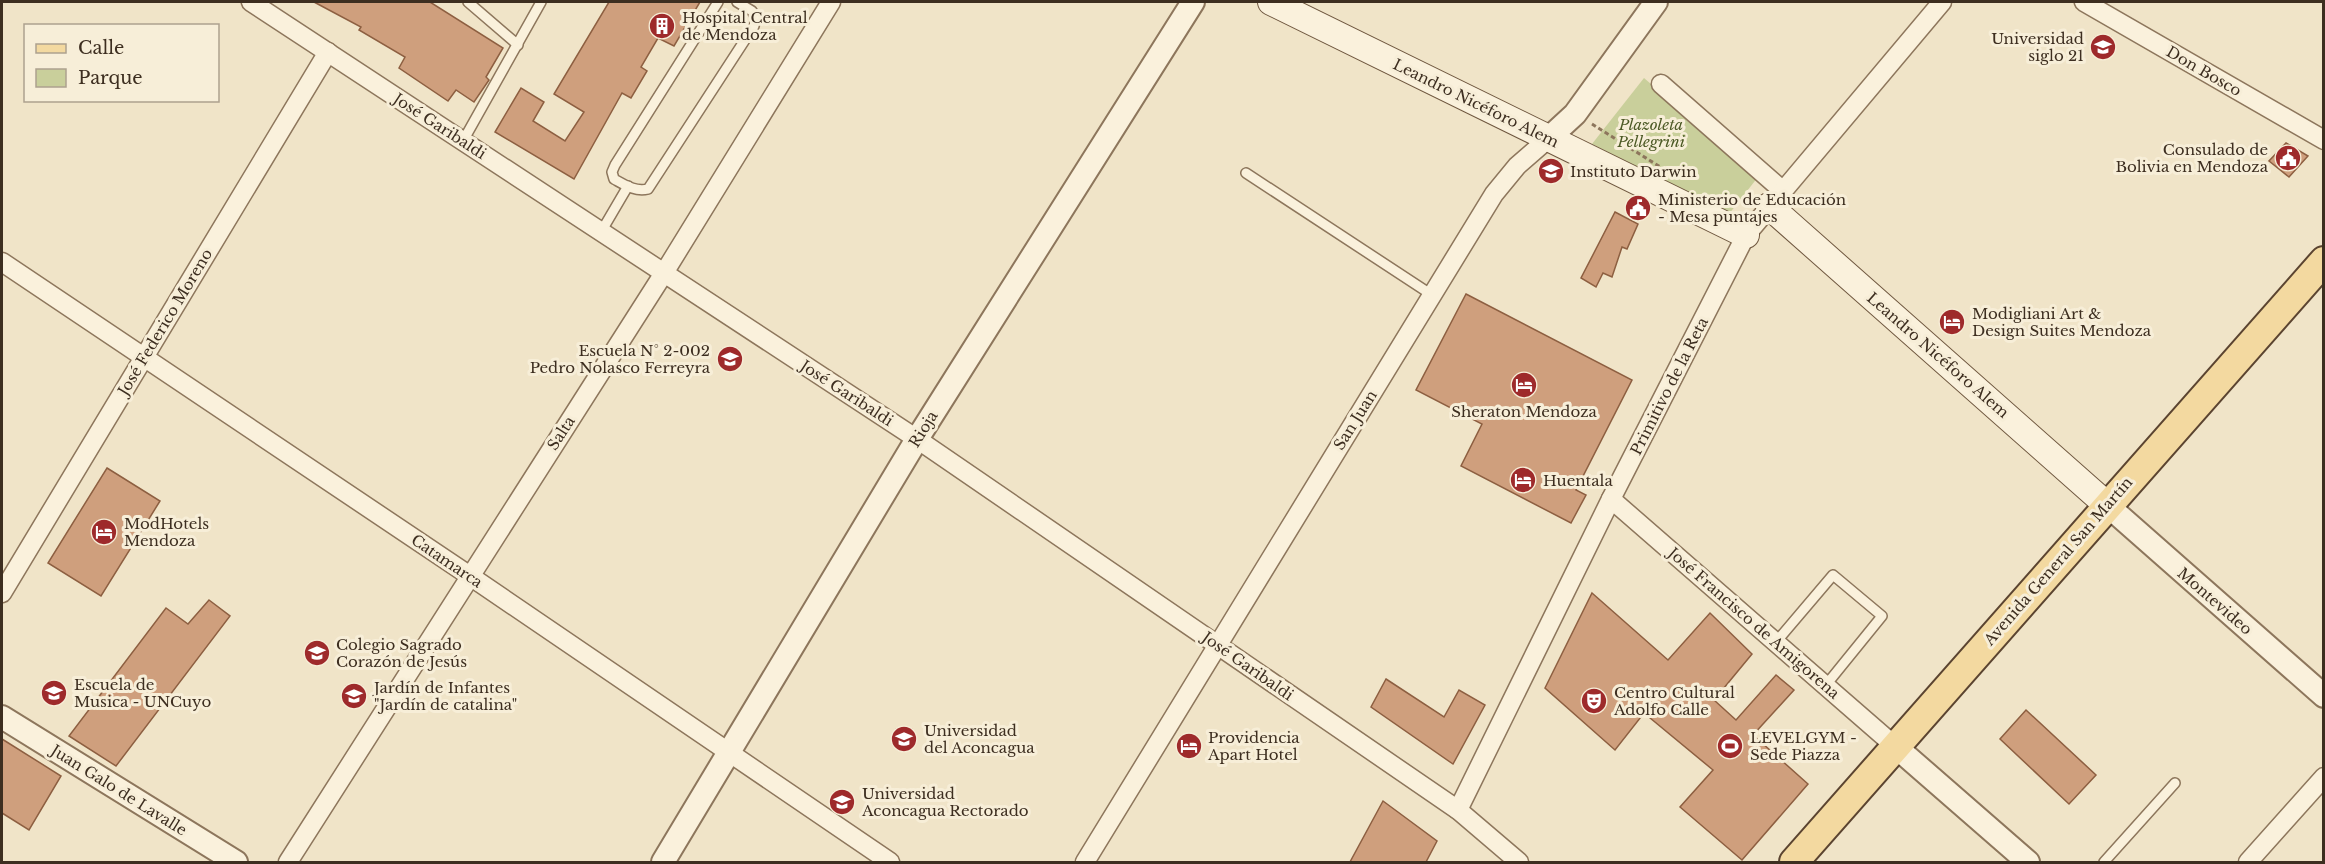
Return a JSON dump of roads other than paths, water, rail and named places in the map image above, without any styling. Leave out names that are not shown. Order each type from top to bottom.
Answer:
[{"type":"main road","name":"Leandro Nicéforo Alem","points":[[1271,2],[1746,236]]},
{"type":"main road","name":"Leandro Nicéforo Alem","points":[[1776,198],[2107,505]]},
{"type":"main road","name":"Avenida General San Martín","points":[[1794,862],[2107,505],[2323,265]]},
{"type":"street","name":"José Garibaldi","points":[[251,2],[917,439],[1458,810],[1518,862]]},
{"type":"street","name":"Salta","points":[[288,862],[664,273],[831,2]]},
{"type":"street","name":"Rioja","points":[[663,862],[917,439],[1193,2]]},
{"type":"street","name":"San Juan","points":[[1085,862],[1216,645],[1504,180],[1575,114],[1656,2]]},
{"type":"street","name":"Primitivo de la Reta","points":[[1458,810],[1611,499],[1746,236],[1942,2]]},
{"type":"street","name":"Don Bosco","points":[[2084,2],[2324,140]]},
{"type":"street","name":"José Federico Moreno","points":[[2,592],[327,52]]},
{"type":"street","points":[[1661,84],[1776,198]]},
{"type":"street","name":"Catamarca","points":[[2,262],[470,576],[890,862]]},
{"type":"street","name":"José Francisco de Amigorena","points":[[1611,499],[1896,747]]},
{"type":"street","name":"Montevideo","points":[[2107,505],[2324,696]]},
{"type":"street","name":"Juan Galo de Lavalle","points":[[2,717],[236,862]]},
{"type":"street","points":[[1896,747],[2028,862]]},
{"type":"street","points":[[2248,862],[2324,777]]},
{"type":"lane","points":[[468,2],[518,45]]},
{"type":"lane","points":[[463,141],[541,2]]},
{"type":"lane","points":[[718,2],[615,165],[612,172],[614,179],[639,191],[648,189],[754,26],[756,18],[752,11],[737,2]]},
{"type":"lane","points":[[1246,173],[1432,295]]},
{"type":"lane","points":[[601,232],[628,186]]},
{"type":"lane","points":[[1776,642],[1833,575],[1882,616],[1826,685]]},
{"type":"lane","points":[[2104,862],[2175,783]]},
{"type":"place","name":"Hospital Central de Mendoza","points":[[662,26]]},
{"type":"place","name":"Universidad siglo 21","points":[[2103,47]]},
{"type":"place","name":"Consulado de Bolivia en Mendoza","points":[[2288,158]]},
{"type":"place","name":"Instituto Darwin","points":[[1551,171]]},
{"type":"place","name":"Ministerio de Educación - Mesa puntajes","points":[[1638,208]]},
{"type":"place","name":"Modigliani Art & Design Suites Mendoza","points":[[1952,322]]},
{"type":"place","name":"Escuela N° 2-002 Pedro Nolasco Ferreyra","points":[[730,359]]},
{"type":"place","name":"Sheraton Mendoza","points":[[1524,385]]},
{"type":"place","name":"Huentala","points":[[1523,480]]},
{"type":"place","name":"ModHotels Mendoza","points":[[104,532]]},
{"type":"place","name":"Colegio Sagrado Corazón de Jesús","points":[[317,653]]},
{"type":"place","name":"Escuela de Musica - UNCuyo","points":[[54,693]]},
{"type":"place","name":"Jardín de Infantes \"Jardín de catalina\"","points":[[354,696]]},
{"type":"place","name":"Centro Cultural Adolfo Calle","points":[[1594,701]]},
{"type":"place","name":"Universidad del Aconcagua","points":[[904,739]]},
{"type":"place","name":"Providencia Apart Hotel","points":[[1189,746]]},
{"type":"place","name":"LEVELGYM - Sede Piazza","points":[[1730,746]]},
{"type":"place","name":"Universidad Aconcagua Rectorado","points":[[842,802]]},
{"type":"park label","name":"Plazoleta Pellegrini","points":[[1651,132]]}]
